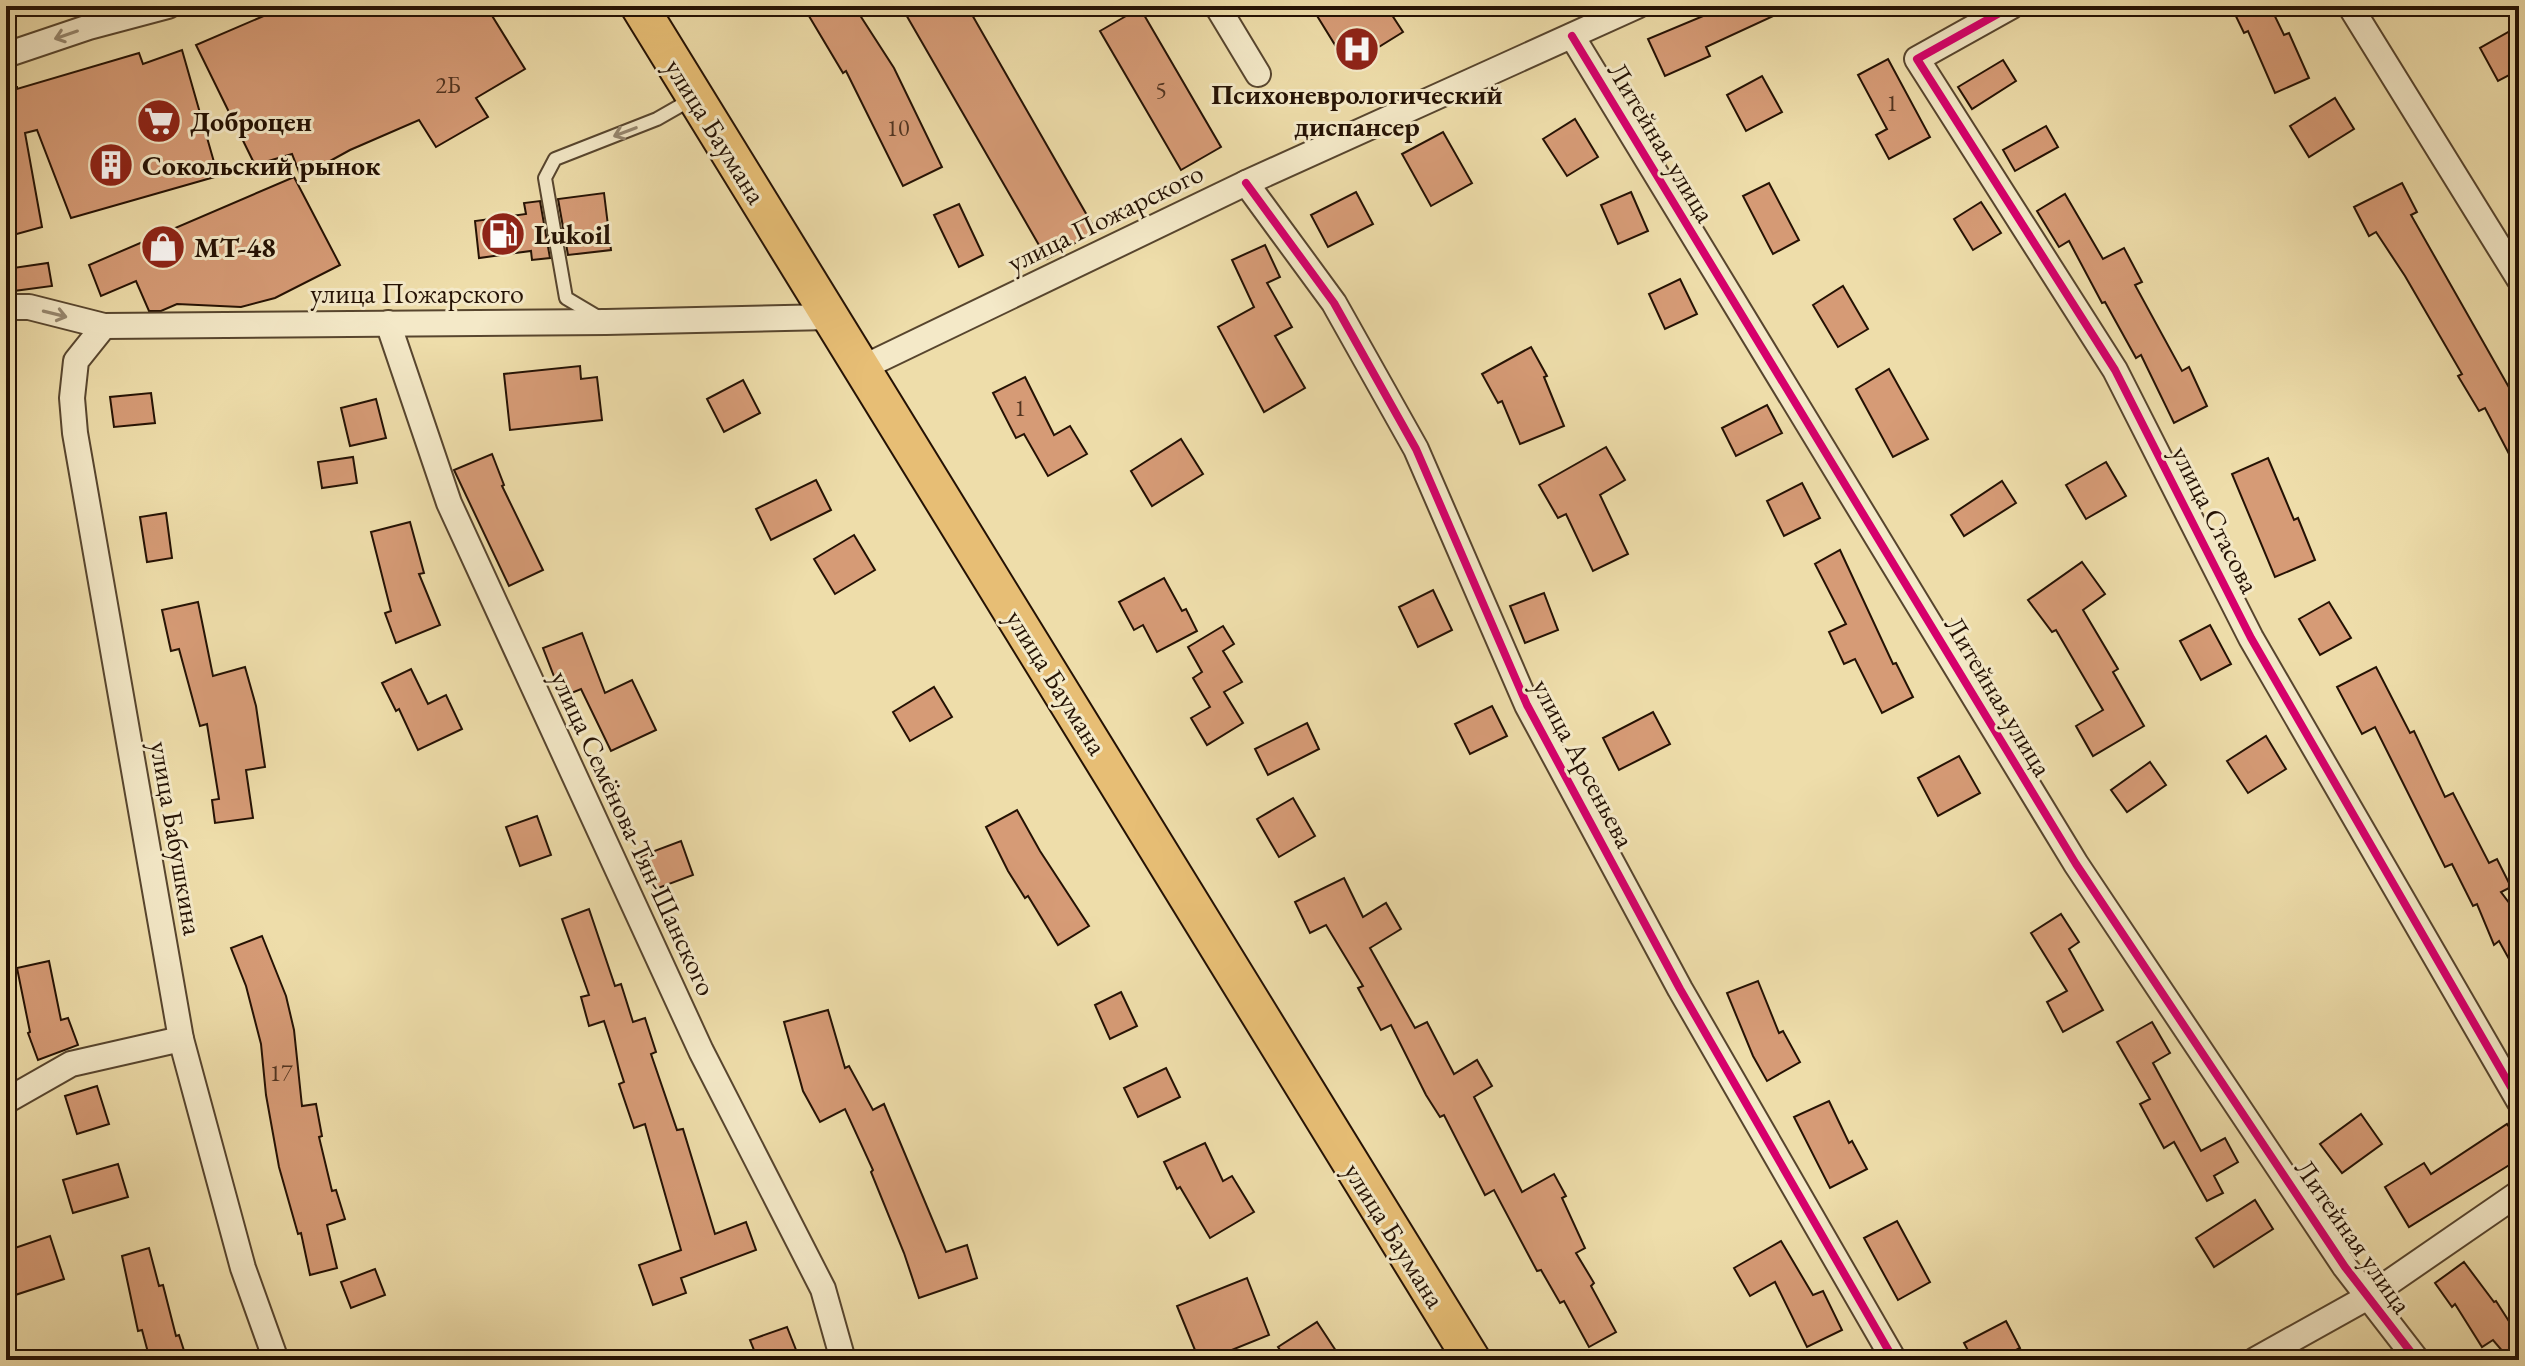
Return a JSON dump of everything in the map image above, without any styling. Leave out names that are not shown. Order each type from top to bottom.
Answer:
[{"type":"main road","name":"улица Баумана","points":[[639,6],[830,317],[864,367],[1472,1360]]},
{"type":"street","points":[[6,55],[89,27],[168,6]]},
{"type":"street","points":[[1217,6],[1258,74]]},
{"type":"street","name":"улица Пожарского","points":[[864,367],[1246,183],[1637,6]]},
{"type":"street","name":"улица Стасова","points":[[2012,6],[1917,59],[2115,370],[2251,638],[2519,1101]]},
{"type":"street","points":[[2350,6],[2519,279]]},
{"type":"street","name":"Литейная улица","points":[[1572,36],[2076,864],[2336,1254],[2417,1360]]},
{"type":"street","name":"улица Арсеньева","points":[[1246,183],[1334,303],[1416,449],[1527,705],[1680,989],[1894,1360]]},
{"type":"street","name":"улица Пожарского","points":[[6,307],[29,307],[104,326],[830,317]]},
{"type":"street","name":"улица Семёнова-Тян-Шанского","points":[[388,323],[449,503],[701,1051],[823,1289],[843,1360]]},
{"type":"street","name":"улица Бабушкина","points":[[104,326],[76,361],[72,398],[75,433],[181,1039],[243,1268],[276,1360]]},
{"type":"street","points":[[6,1101],[71,1064],[181,1039]]},
{"type":"street","points":[[2255,1360],[2368,1297],[2519,1193]]},
{"type":"lane","points":[[606,322],[566,298],[545,178],[555,159],[657,119],[695,97]]},
{"type":"path","points":[[6,11],[14,6]]},
{"type":"building","points":[[287,6],[486,6],[525,69],[476,98],[488,117],[436,147],[419,120],[350,150],[301,177],[292,154],[255,165],[196,45]]},
{"type":"building","points":[[803,6],[854,6],[894,68],[942,167],[903,186],[846,71],[843,73]]},
{"type":"building","points":[[901,6],[967,6],[1096,231],[1047,259]]},
{"type":"building","name":"Психоневрологический диспансер","points":[[1311,6],[1386,6],[1403,32],[1348,66]]},
{"type":"building","points":[[1727,6],[1795,6],[1706,47],[1710,56],[1665,76],[1648,39]]},
{"type":"building","points":[[2231,6],[2270,6],[2284,35],[2289,33],[2309,78],[2275,93],[2248,31],[2244,33]]},
{"type":"building","points":[[1140,8],[1221,147],[1181,170],[1100,31]]},
{"type":"building","points":[[2519,26],[2519,70],[2498,81],[2480,48]]},
{"type":"building","points":[[182,50],[218,176],[71,218],[37,130],[25,133],[42,227],[6,237],[6,88],[17,89],[139,53],[143,64]]},
{"type":"building","points":[[1888,59],[1930,137],[1889,159],[1876,135],[1887,129],[1858,75]]},
{"type":"building","points":[[2003,60],[2016,81],[1972,109],[1958,87]]},
{"type":"building","points":[[1762,76],[1782,112],[1746,131],[1727,95]]},
{"type":"building","points":[[2335,98],[2354,129],[2309,157],[2290,126]]},
{"type":"building","points":[[1575,119],[1598,157],[1567,176],[1543,139]]},
{"type":"building","points":[[2046,126],[2058,147],[2015,171],[2003,150]]},
{"type":"building","points":[[1443,132],[1472,183],[1431,206],[1402,154]]},
{"type":"building","points":[[294,177],[340,265],[275,298],[241,307],[177,304],[161,311],[149,311],[136,281],[101,296],[89,265]]},
{"type":"building","points":[[1769,183],[1799,240],[1773,254],[1743,196]]},
{"type":"building","points":[[2402,183],[2417,212],[2411,215],[2519,405],[2519,473],[2485,408],[2479,411],[2458,376],[2462,374],[2405,276],[2376,232],[2369,236],[2354,207]]},
{"type":"building","points":[[1356,192],[1373,224],[1328,247],[1311,215]]},
{"type":"building","points":[[1631,192],[1648,231],[1618,244],[1601,205]]},
{"type":"building","points":[[604,193],[611,250],[568,255],[558,199]]},
{"type":"building","points":[[2065,194],[2103,259],[2124,248],[2142,282],[2135,285],[2182,371],[2189,367],[2207,406],[2174,423],[2141,355],[2136,358],[2069,241],[2059,247],[2037,211]]},
{"type":"building","points":[[540,201],[550,258],[532,260],[531,251],[479,258],[475,221],[526,214],[524,203]]},
{"type":"building","points":[[1981,202],[2001,233],[1973,250],[1954,219]]},
{"type":"building","points":[[959,204],[983,255],[959,267],[934,215]]},
{"type":"building","points":[[1265,245],[1280,277],[1267,283],[1292,327],[1275,336],[1305,388],[1264,412],[1218,327],[1254,307],[1232,260]]},
{"type":"building","points":[[48,263],[52,286],[6,292],[6,269]]},
{"type":"building","points":[[1680,279],[1697,314],[1665,329],[1649,294]]},
{"type":"building","points":[[1843,286],[1868,329],[1838,347],[1813,305]]},
{"type":"building","points":[[1531,347],[1547,376],[1544,377],[1564,426],[1520,444],[1502,401],[1498,403],[1482,374]]},
{"type":"building","points":[[580,366],[581,379],[597,377],[602,420],[510,430],[504,374]]},
{"type":"building","points":[[1889,369],[1928,439],[1893,457],[1856,389]]},
{"type":"building","points":[[1025,377],[1054,435],[1070,426],[1087,454],[1048,476],[1024,434],[1016,438],[993,393]]},
{"type":"building","points":[[743,380],[760,413],[724,432],[707,399]]},
{"type":"building","points":[[151,393],[155,423],[114,427],[110,397]]},
{"type":"building","points":[[376,399],[386,438],[350,446],[341,408]]},
{"type":"building","points":[[1767,405],[1782,433],[1736,456],[1722,428]]},
{"type":"building","points":[[1181,439],[1203,474],[1152,506],[1131,471]]},
{"type":"building","points":[[1606,447],[1625,480],[1600,495],[1628,554],[1593,571],[1566,514],[1558,518],[1539,485]]},
{"type":"building","points":[[492,454],[502,486],[543,570],[509,586],[454,470]]},
{"type":"building","points":[[353,457],[357,483],[322,488],[318,462]]},
{"type":"building","points":[[2268,458],[2315,560],[2275,577],[2232,474]]},
{"type":"building","points":[[2106,462],[2126,496],[2086,519],[2066,485]]},
{"type":"building","points":[[816,480],[831,510],[771,540],[756,509]]},
{"type":"building","points":[[2002,481],[2016,503],[1964,536],[1951,515]]},
{"type":"building","points":[[1802,483],[1820,518],[1784,536],[1767,501]]},
{"type":"building","points":[[166,513],[172,558],[147,562],[140,517]]},
{"type":"building","points":[[410,522],[424,573],[419,574],[440,625],[396,643],[385,613],[391,611],[371,532]]},
{"type":"building","points":[[854,535],[875,570],[835,594],[814,559]]},
{"type":"building","points":[[1840,550],[1893,664],[1896,663],[1913,697],[1882,713],[1855,659],[1844,664],[1829,632],[1846,624],[1815,564]]},
{"type":"building","points":[[2082,562],[2105,594],[2083,610],[2118,669],[2113,672],[2144,726],[2093,756],[2076,726],[2103,710],[2056,630],[2052,632],[2028,600]]},
{"type":"building","points":[[1164,578],[1197,631],[1157,652],[1143,625],[1134,630],[1119,602]]},
{"type":"building","points":[[1433,590],[1452,630],[1418,647],[1399,607]]},
{"type":"building","points":[[1544,593],[1558,630],[1525,643],[1510,606]]},
{"type":"building","points":[[198,602],[213,676],[245,667],[256,706],[265,767],[246,770],[253,818],[215,823],[212,800],[219,799],[207,724],[200,726],[179,649],[171,651],[162,610]]},
{"type":"building","points":[[2329,602],[2351,638],[2320,655],[2299,619]]},
{"type":"building","points":[[2210,625],[2231,664],[2201,680],[2180,641]]},
{"type":"building","points":[[1223,626],[1234,644],[1223,651],[1242,682],[1224,692],[1243,723],[1207,745],[1191,718],[1210,707],[1193,678],[1202,672],[1188,647]]},
{"type":"building","points":[[582,633],[605,693],[632,680],[656,730],[611,751],[581,689],[562,697],[543,648]]},
{"type":"building","points":[[2376,667],[2410,733],[2414,731],[2445,797],[2453,793],[2489,863],[2497,859],[2511,887],[2501,892],[2519,916],[2519,977],[2499,941],[2494,945],[2477,904],[2473,906],[2452,864],[2445,867],[2375,727],[2362,734],[2337,687]]},
{"type":"building","points":[[411,669],[428,704],[446,695],[462,729],[418,750],[399,709],[396,711],[382,683]]},
{"type":"building","points":[[934,687],[952,717],[910,741],[893,712]]},
{"type":"building","points":[[1492,706],[1507,736],[1470,754],[1455,724]]},
{"type":"building","points":[[1653,712],[1670,744],[1619,770],[1603,738]]},
{"type":"building","points":[[1307,723],[1319,749],[1268,775],[1255,749]]},
{"type":"building","points":[[2266,736],[2286,769],[2248,793],[2227,761]]},
{"type":"building","points":[[1959,756],[1980,793],[1938,816],[1918,778]]},
{"type":"building","points":[[2150,762],[2166,785],[2127,812],[2111,790]]},
{"type":"building","points":[[1293,798],[1315,836],[1279,857],[1257,819]]},
{"type":"building","points":[[1017,810],[1089,926],[1058,945],[1028,896],[1025,898],[1008,871],[986,827]]},
{"type":"building","points":[[537,816],[551,855],[520,866],[506,827]]},
{"type":"building","points":[[681,841],[693,875],[653,890],[641,856]]},
{"type":"building","points":[[1344,878],[1363,917],[1386,903],[1401,929],[1370,948],[1415,1028],[1427,1022],[1454,1074],[1477,1060],[1492,1086],[1474,1097],[1522,1192],[1554,1174],[1566,1196],[1562,1198],[1585,1248],[1576,1253],[1594,1283],[1591,1286],[1616,1332],[1589,1347],[1564,1301],[1560,1303],[1541,1270],[1537,1271],[1494,1190],[1485,1195],[1444,1115],[1440,1117],[1426,1095],[1391,1025],[1381,1030],[1358,988],[1363,986],[1326,925],[1310,933],[1295,902]]},
{"type":"building","points":[[589,909],[615,986],[621,984],[633,1022],[645,1018],[656,1052],[651,1054],[677,1130],[683,1129],[715,1234],[746,1222],[756,1250],[681,1278],[686,1293],[653,1305],[639,1265],[681,1250],[645,1124],[634,1128],[619,1084],[624,1082],[604,1021],[589,1026],[581,997],[589,995],[562,919]]},
{"type":"building","points":[[2061,914],[2079,942],[2069,949],[2103,1010],[2063,1032],[2047,1002],[2067,991],[2031,933]]},
{"type":"building","points":[[262,936],[286,996],[294,1030],[302,1106],[316,1104],[322,1136],[319,1137],[332,1191],[336,1190],[345,1219],[327,1225],[337,1268],[310,1275],[301,1233],[298,1234],[279,1167],[266,1095],[261,1044],[246,986],[231,948]]},
{"type":"building","points":[[49,961],[61,1020],[68,1018],[78,1045],[38,1060],[28,1033],[17,968]]},
{"type":"building","points":[[1758,981],[1779,1033],[1783,1031],[1800,1062],[1767,1081],[1753,1056],[1727,993]]},
{"type":"building","points":[[1121,992],[1137,1026],[1110,1039],[1095,1005]]},
{"type":"building","points":[[828,1010],[845,1068],[849,1066],[873,1110],[884,1104],[946,1252],[967,1245],[977,1278],[919,1298],[871,1172],[873,1170],[845,1109],[820,1122],[803,1091],[784,1022]]},
{"type":"building","points":[[2152,1022],[2170,1053],[2153,1063],[2201,1151],[2225,1138],[2238,1162],[2214,1176],[2223,1193],[2207,1201],[2174,1142],[2164,1148],[2140,1104],[2150,1099],[2117,1042]]},
{"type":"building","points":[[1166,1068],[1180,1097],[1138,1117],[1124,1088]]},
{"type":"building","points":[[97,1086],[109,1124],[77,1134],[65,1096]]},
{"type":"building","points":[[1829,1101],[1849,1143],[1852,1141],[1867,1169],[1830,1188],[1794,1117]]},
{"type":"building","points":[[2361,1114],[2382,1144],[2342,1173],[2320,1144]]},
{"type":"building","points":[[2507,1124],[2519,1142],[2519,1159],[2409,1227],[2385,1187],[2424,1163],[2431,1174]]},
{"type":"building","points":[[1205,1143],[1223,1181],[1232,1176],[1254,1212],[1210,1238],[1180,1187],[1177,1189],[1164,1162]]},
{"type":"building","points":[[118,1164],[128,1197],[73,1213],[63,1180]]},
{"type":"building","points":[[2255,1200],[2273,1229],[2214,1267],[2196,1238]]},
{"type":"building","points":[[1897,1221],[1930,1282],[1898,1300],[1864,1238]]},
{"type":"building","points":[[50,1236],[64,1279],[6,1298],[6,1251]]},
{"type":"building","points":[[1781,1241],[1813,1295],[1823,1291],[1842,1330],[1807,1347],[1775,1282],[1750,1296],[1734,1268]]},
{"type":"building","points":[[149,1248],[159,1286],[163,1285],[176,1336],[179,1335],[187,1360],[150,1360],[142,1330],[138,1331],[122,1256]]},
{"type":"building","points":[[2464,1262],[2496,1301],[2519,1337],[2519,1360],[2510,1360],[2493,1340],[2482,1347],[2455,1304],[2452,1307],[2435,1283]]},
{"type":"building","points":[[375,1269],[385,1295],[351,1308],[341,1282]]},
{"type":"building","points":[[1247,1278],[1269,1335],[1207,1360],[1199,1360],[1177,1306]]},
{"type":"building","points":[[2006,1321],[2020,1348],[1996,1360],[1973,1360],[1964,1343]]},
{"type":"building","points":[[1317,1322],[1342,1360],[1287,1360],[1278,1347]]},
{"type":"building","points":[[787,1327],[800,1360],[758,1360],[750,1340]]},
{"type":"cycle path","points":[[2012,6],[1917,59],[2115,370],[2251,638],[2519,1101]]},
{"type":"cycle path","points":[[1572,36],[2076,864],[2345,1267],[2417,1360]]},
{"type":"cycle path","points":[[1246,183],[1334,303],[1416,449],[1527,705],[1680,989],[1894,1360]]},
{"type":"place","name":"Психоневрологический диспансер","points":[[1357,49]]},
{"type":"place","name":"Доброцен","points":[[159,121]]},
{"type":"place","name":"Сокольский рынок","points":[[111,165]]},
{"type":"place","name":"Lukoil","points":[[503,234]]},
{"type":"place","name":"МТ-48","points":[[163,247]]}]
